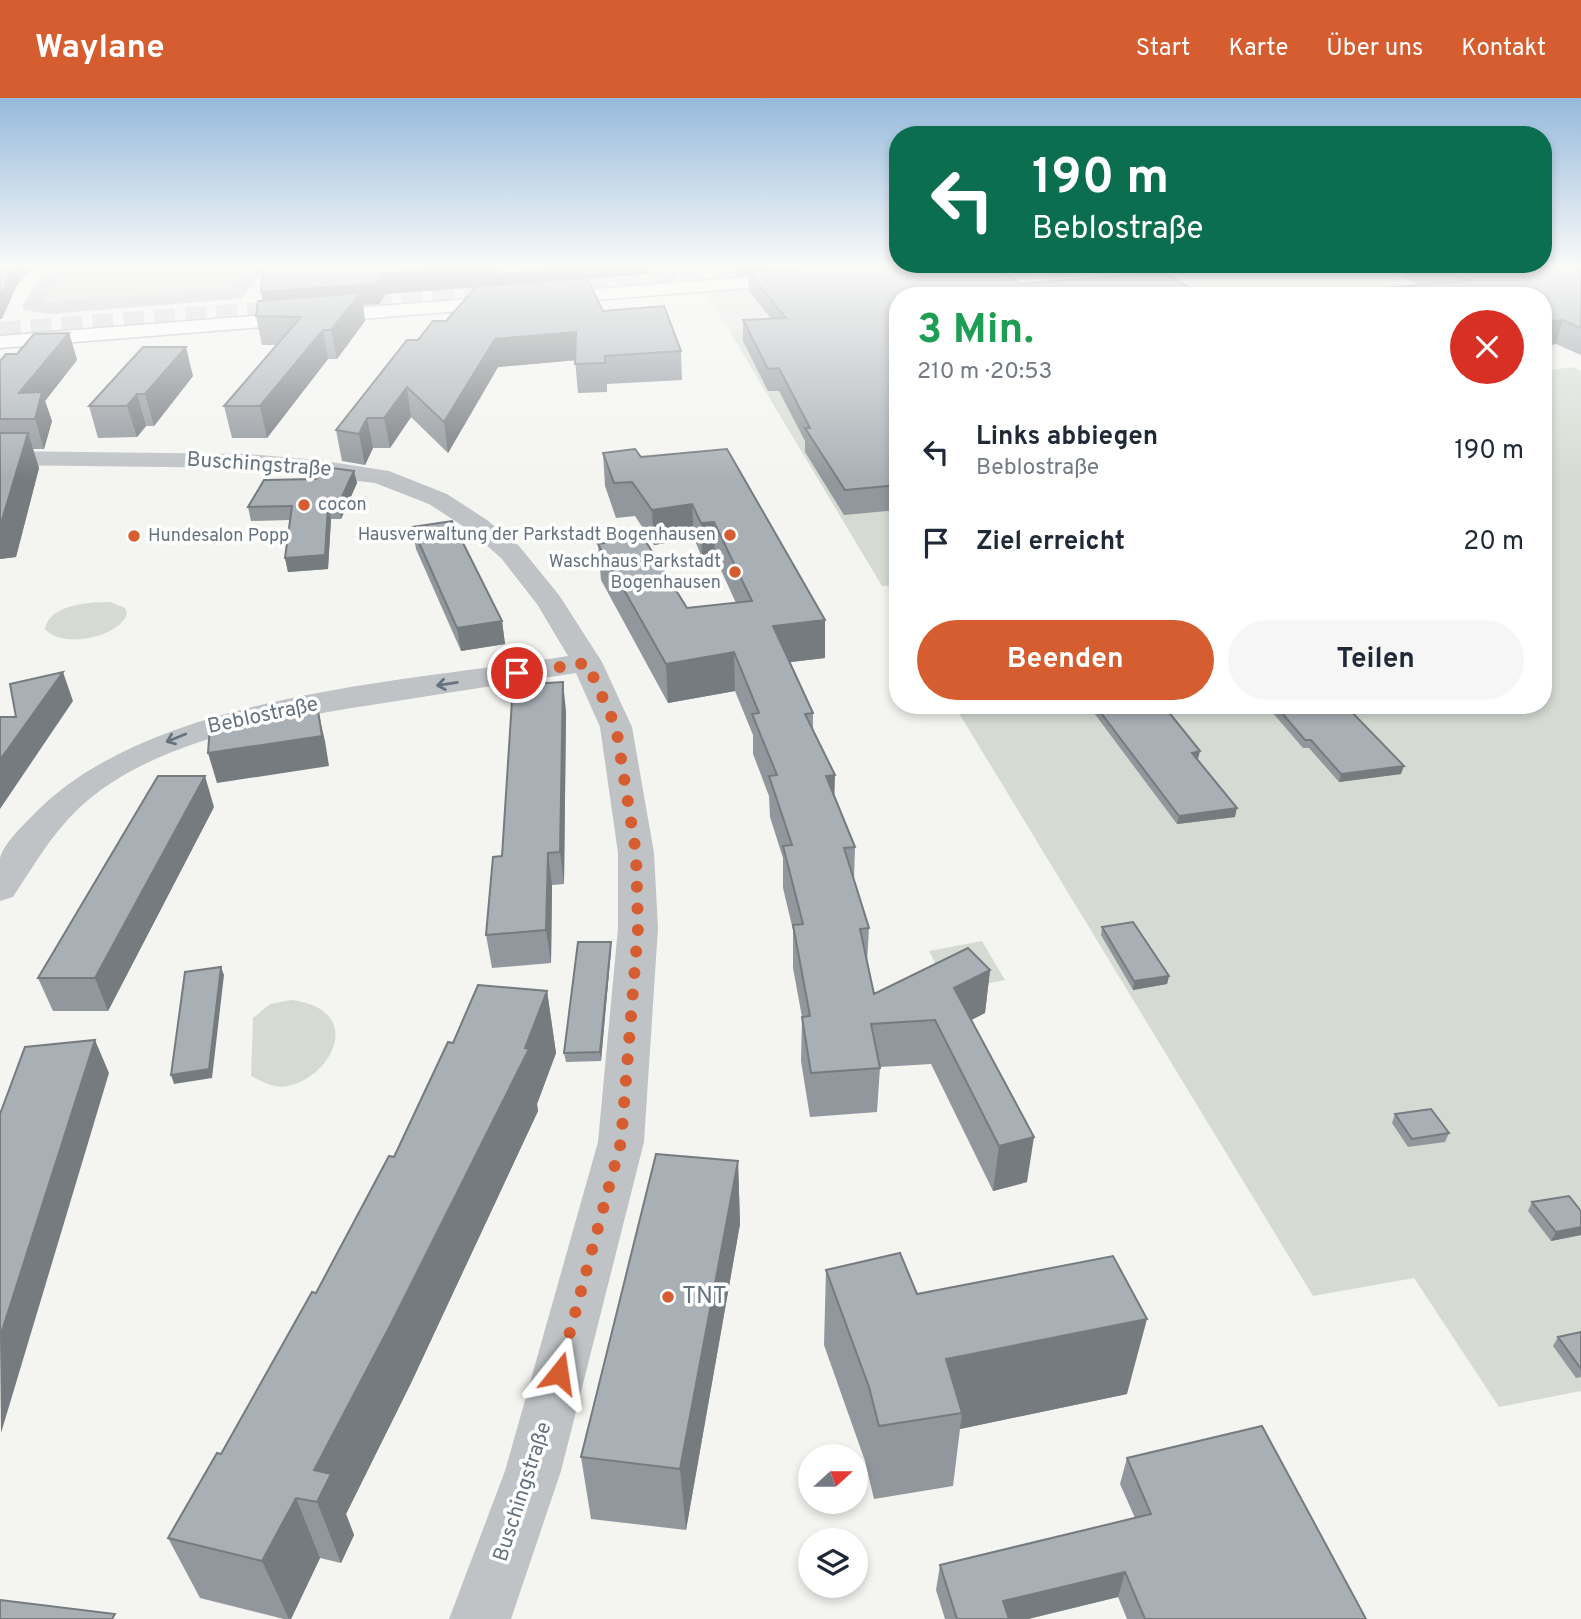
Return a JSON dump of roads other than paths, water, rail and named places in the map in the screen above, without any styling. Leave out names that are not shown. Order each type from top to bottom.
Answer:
[{"type":"main road","points":[[0,342],[51,338]]},
{"type":"street","name":"Buschingstraße","points":[[0,458],[247,461],[380,476],[438,499],[478,525],[510,552],[549,601],[587,663],[616,727],[636,853],[638,928],[621,1142],[533,1471],[480,1619]]},
{"type":"street","name":"Beblostraße","points":[[0,889],[11,865],[33,833],[66,803],[141,752],[187,734],[301,706],[587,663]]},
{"type":"place","name":"cocon","points":[[304,505]]},
{"type":"place","name":"Hausverwaltung der Parkstadt Bogenhausen","points":[[730,535]]},
{"type":"place","name":"Hundesalon Popp","points":[[134,536]]},
{"type":"place","name":"Waschhaus Parkstadt Bogenhausen","points":[[735,572]]},
{"type":"place","name":"TNT","points":[[668,1297]]}]
